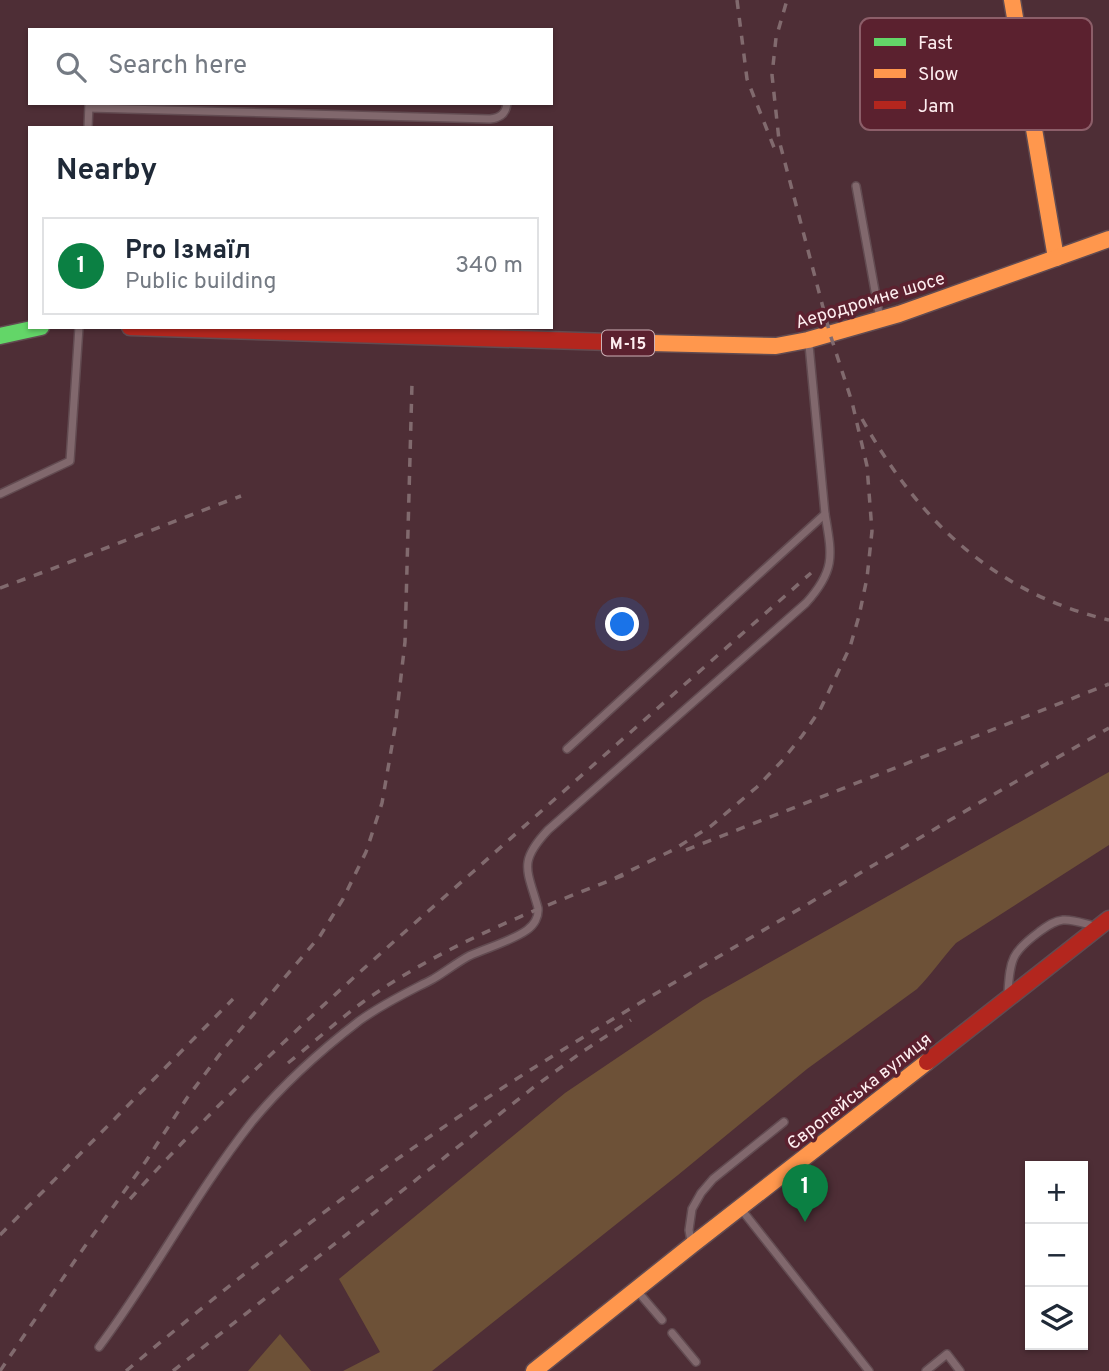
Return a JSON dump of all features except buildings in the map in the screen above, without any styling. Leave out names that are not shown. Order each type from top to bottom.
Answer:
[{"type":"main road","points":[[1013,0],[1016,18]]},
{"type":"main road","points":[[1035,130],[1056,258]]},
{"type":"main road","name":"Аеродромне шосе","points":[[194,329],[776,346],[808,341],[880,320],[1109,239]]},
{"type":"main road","points":[[0,336],[32,329]]},
{"type":"main road","name":"Європейська вулиця","points":[[534,1371],[1104,923]]},
{"type":"lane","points":[[88,126],[89,105],[490,119],[501,117],[507,105]]},
{"type":"lane","points":[[856,186],[880,320]]},
{"type":"lane","points":[[0,494],[70,461],[79,329]]},
{"type":"lane","points":[[99,1347],[229,1153],[287,1083],[339,1037],[396,996],[468,957],[527,930],[539,914],[526,870],[530,852],[539,840],[820,588],[829,569],[830,545],[808,341]]},
{"type":"lane","points":[[567,749],[825,514]]},
{"type":"lane","points":[[1008,998],[1010,972],[1015,954],[1022,945],[1052,923],[1064,919],[1104,923]]},
{"type":"lane","points":[[692,1245],[689,1230],[692,1209],[701,1192],[713,1179],[784,1122]]},
{"type":"lane","points":[[741,1208],[869,1371]]},
{"type":"lane","points":[[636,1289],[662,1320]]},
{"type":"lane","points":[[672,1333],[696,1362]]},
{"type":"lane","points":[[926,1371],[947,1354],[960,1371]]},
{"type":"shaded area","points":[[1109,772],[1109,845],[956,943],[917,989],[807,1069],[432,1371],[343,1371],[380,1352],[339,1279],[565,1093],[703,1000]]},
{"type":"shaded area","points":[[280,1334],[311,1371],[248,1371]]},
{"type":"railway","points":[[737,0],[747,79],[775,150]]},
{"type":"railway","points":[[615,878],[673,850],[711,826],[757,787],[781,762],[820,710],[850,647],[867,578],[872,531],[867,466],[852,402],[830,334],[779,140],[772,75],[776,38],[787,0]]},
{"type":"railway","points":[[0,1371],[187,1098],[223,1050],[320,936],[343,899],[366,852],[382,803],[395,728],[405,642],[412,383]]},
{"type":"railway","points":[[862,419],[908,489],[934,520],[963,547],[995,571],[1030,591],[1068,608],[1109,620]]},
{"type":"railway","points":[[0,588],[241,496]]},
{"type":"railway","points":[[130,1199],[254,1071],[341,989],[811,573]]},
{"type":"railway","points":[[686,850],[1109,684]]},
{"type":"railway","points":[[126,1371],[316,1218],[474,1106],[635,1006],[1109,728]]},
{"type":"railway","points":[[288,1063],[363,1002],[425,963],[490,930],[624,875]]},
{"type":"railway","points":[[0,1235],[233,999]]},
{"type":"railway","points":[[173,1371],[534,1087],[631,1020]]},
{"type":"traffic: fast","points":[[0,336],[32,329]]},
{"type":"traffic: slow","points":[[1012,0],[1015,18]]},
{"type":"traffic: slow","points":[[1034,130],[1056,258]]},
{"type":"traffic: slow","points":[[610,342],[776,346],[808,340],[899,314],[1109,239]]},
{"type":"traffic: slow","points":[[534,1371],[927,1062]]},
{"type":"traffic: jam","points":[[194,329],[610,342]]},
{"type":"traffic: jam","points":[[927,1062],[1109,919]]},
{"type":"place","name":"Pro Ізмаїл","points":[[805,1222]]}]
